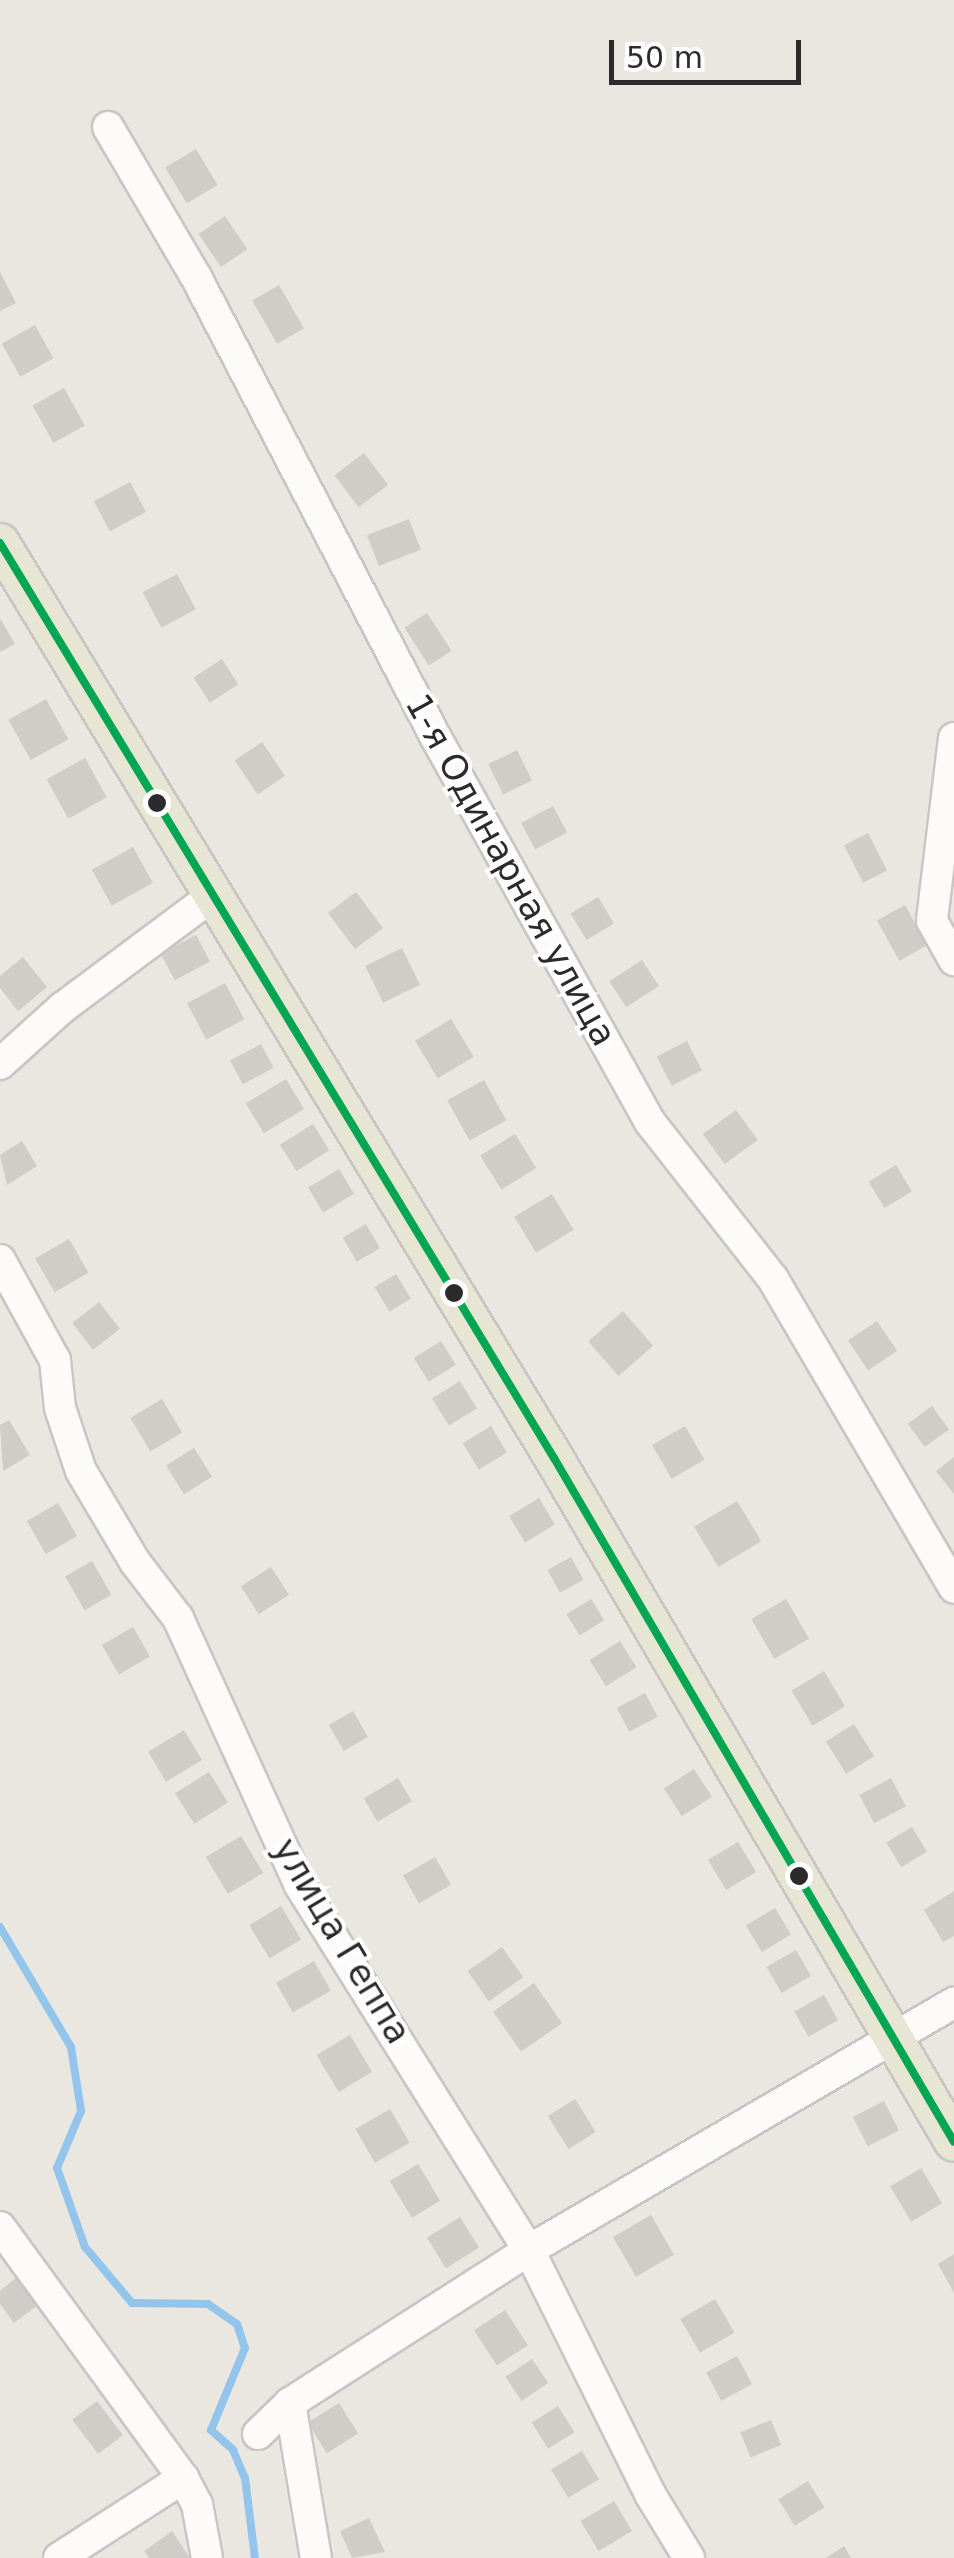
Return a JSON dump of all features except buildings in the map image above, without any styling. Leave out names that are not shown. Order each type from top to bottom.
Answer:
[{"type":"main road","points":[[0,543],[210,898],[564,1475],[954,2142]]},
{"type":"street","name":"1-я Одинарная улица","points":[[108,127],[195,275],[435,736],[650,1122],[773,1279],[954,1588]]},
{"type":"street","points":[[954,738],[932,922],[954,960]]},
{"type":"street","points":[[0,1064],[62,1008],[210,898]]},
{"type":"street","name":"улица Геппа","points":[[0,1260],[56,1360],[60,1408],[82,1471],[134,1562],[178,1618],[299,1884],[529,2250],[650,2494],[689,2558]]},
{"type":"street","points":[[258,2434],[290,2403],[529,2250],[897,2040],[954,2003]]},
{"type":"street","points":[[0,2228],[183,2478],[197,2504],[207,2558]]},
{"type":"street","points":[[290,2403],[316,2558]]},
{"type":"street","points":[[59,2558],[183,2478]]},
{"type":"waterway","points":[[0,1927],[71,2047],[81,2111],[57,2168],[85,2247],[132,2303],[208,2304],[237,2324],[245,2348],[211,2430],[233,2450],[245,2478],[255,2558]]},
{"type":"transit line","points":[[0,543],[554,1458],[954,2142]]}]
